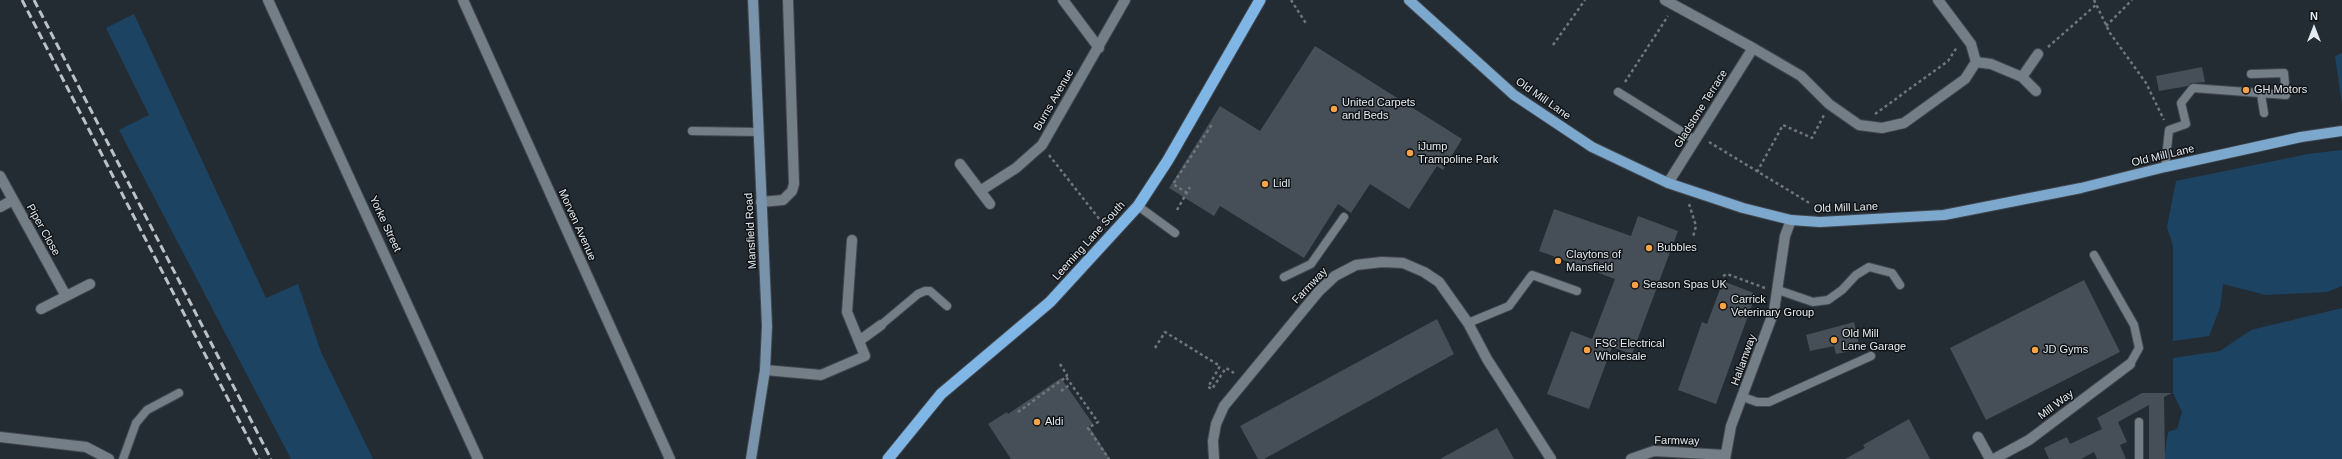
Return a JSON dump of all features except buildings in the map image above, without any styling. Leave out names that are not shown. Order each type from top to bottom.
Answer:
[{"type":"highway","name":"Leeming Lane South","points":[[888,459],[941,394],[1050,302],[1138,206],[1168,160],[1260,0]]},
{"type":"main road","name":"Mansfield Road","points":[[752,459],[765,370],[767,326],[753,0]]},
{"type":"main road","name":"Old Mill Lane","points":[[1409,0],[1514,95],[1592,147],[1668,183],[1743,208],[1791,220],[1820,222],[1944,214],[2081,188],[2165,167],[2301,137],[2342,131]]},
{"type":"street","name":"Yorke Street","points":[[268,0],[478,459]]},
{"type":"street","name":"Morven Avenue","points":[[463,0],[670,459]]},
{"type":"street","points":[[761,202],[783,200],[792,191],[794,184],[788,0]]},
{"type":"street","points":[[1063,0],[1099,48]]},
{"type":"street","name":"Burns Avenue","points":[[980,191],[1016,168],[1042,145],[1099,48],[1125,0]]},
{"type":"street","points":[[1665,0],[1801,76],[1829,104],[1859,125],[1882,128],[1904,123],[1965,79],[1976,62],[1972,44],[1963,30],[1938,0]]},
{"type":"street","name":"Gladstone Terrace","points":[[1668,183],[1753,48]]},
{"type":"street","points":[[2022,77],[2038,54]]},
{"type":"street","points":[[1976,62],[1991,64],[2022,77],[2036,91]]},
{"type":"street","points":[[960,164],[990,204]]},
{"type":"street","name":"Piper Close","points":[[0,176],[66,296]]},
{"type":"street","points":[[0,207],[13,200]]},
{"type":"street","name":"Hallamway","points":[[1725,457],[1731,426],[1774,311],[1785,236],[1791,220]]},
{"type":"street","points":[[765,370],[821,375],[865,356],[847,312],[852,240]]},
{"type":"street","name":"Farmway","points":[[1214,459],[1213,441],[1216,424],[1224,406],[1319,291],[1335,276],[1356,265],[1382,262],[1403,263],[1424,272],[1439,282],[1468,323],[1487,359],[1551,459]]},
{"type":"street","points":[[41,309],[90,284]]},
{"type":"street","points":[[859,341],[881,325]]},
{"type":"street","name":"Mill Way","points":[[1994,459],[2029,440],[2130,364]]},
{"type":"street","points":[[0,437],[86,446],[109,459]]},
{"type":"street","points":[[1978,437],[1990,459]]},
{"type":"street","name":"Farmway","points":[[1631,459],[1654,451],[1725,457]]},
{"type":"lane","points":[[2165,167],[2169,130],[2186,124],[2181,103],[2193,88],[2212,88],[2261,94],[2286,95],[2284,73],[2251,74]]},
{"type":"lane","points":[[1618,92],[1696,138]]},
{"type":"lane","points":[[2261,94],[2264,113]]},
{"type":"lane","points":[[692,131],[758,132]]},
{"type":"lane","points":[[1138,206],[1175,233]]},
{"type":"lane","points":[[1284,277],[1311,264],[1344,217]]},
{"type":"lane","points":[[2094,255],[2134,325],[2139,348],[2130,364]]},
{"type":"lane","points":[[1778,290],[1813,302],[1828,300],[1842,290],[1856,275],[1869,267],[1892,273],[1900,285]]},
{"type":"lane","points":[[1468,323],[1509,306],[1532,275],[1577,291]]},
{"type":"lane","points":[[881,325],[918,294],[925,291],[930,291],[947,306]]},
{"type":"lane","points":[[1743,397],[1757,402],[1769,402],[1871,356]]},
{"type":"lane","points":[[123,459],[136,423],[147,410],[179,393]]},
{"type":"lane","points":[[2139,422],[2139,459]]},
{"type":"path","points":[[1291,0],[1308,25]]},
{"type":"path","points":[[1553,45],[1585,0]]},
{"type":"path","points":[[2094,0],[2106,26],[2146,83],[2169,130]]},
{"type":"path","points":[[2106,26],[2132,0]]},
{"type":"path","points":[[2038,54],[2053,44],[2097,4]]},
{"type":"path","points":[[1618,92],[1674,6]]},
{"type":"path","points":[[1859,125],[1948,61],[1960,42],[1963,30]]},
{"type":"path","points":[[1757,172],[1782,125],[1812,138],[1829,104]]},
{"type":"path","points":[[1187,193],[1173,184],[1213,124]]},
{"type":"path","points":[[1696,138],[1811,204]]},
{"type":"path","points":[[1042,145],[1098,218]]},
{"type":"path","points":[[1177,210],[1190,187]]},
{"type":"path","points":[[1689,204],[1696,226],[1693,237]]},
{"type":"path","points":[[1723,276],[1728,274],[1765,288]]},
{"type":"path","points":[[1155,348],[1165,332],[1220,366],[1208,387],[1212,389],[1226,368],[1245,379]]},
{"type":"path","points":[[1060,364],[1067,375],[1066,377],[1098,422],[1088,428],[1109,459]]},
{"type":"path","points":[[1018,412],[1066,377]]},
{"type":"path","points":[[1061,391],[1071,384]]},
{"type":"shaded area","points":[[134,14],[266,298],[298,284],[321,352],[373,459],[291,459],[119,130],[149,115],[106,28]]},
{"type":"shaded area","points":[[2342,53],[2342,104],[2335,56]]},
{"type":"shaded area","points":[[2342,150],[2342,286],[2327,292],[2266,295],[2223,284],[2220,308],[2209,336],[2173,341],[2173,246],[2167,227],[2176,181],[2308,154]]},
{"type":"shaded area","points":[[2342,308],[2342,459],[2164,459],[2168,432],[2177,429],[2182,412],[2173,393],[2173,358],[2220,351],[2251,330]]},
{"type":"railway","points":[[22,0],[259,459]]},
{"type":"railway","points":[[34,0],[271,459]]},
{"type":"place","name":"GH Motors","points":[[2246,90]]},
{"type":"place","name":"United Carpets and Beds","points":[[1334,109]]},
{"type":"place","name":"iJump Trampoline Park","points":[[1410,153]]},
{"type":"place","name":"Lidl","points":[[1265,184]]},
{"type":"place","name":"Bubbles","points":[[1649,248]]},
{"type":"place","name":"Claytons of Mansfield","points":[[1558,261]]},
{"type":"place","name":"Season Spas UK","points":[[1635,285]]},
{"type":"place","name":"Carrick Veterinary Group","points":[[1723,306]]},
{"type":"place","name":"Old Mill Lane Garage","points":[[1834,340]]},
{"type":"place","name":"FSC Electrical Wholesale","points":[[1587,350]]},
{"type":"place","name":"JD Gyms","points":[[2035,350]]},
{"type":"place","name":"Aldi","points":[[1037,422]]}]
